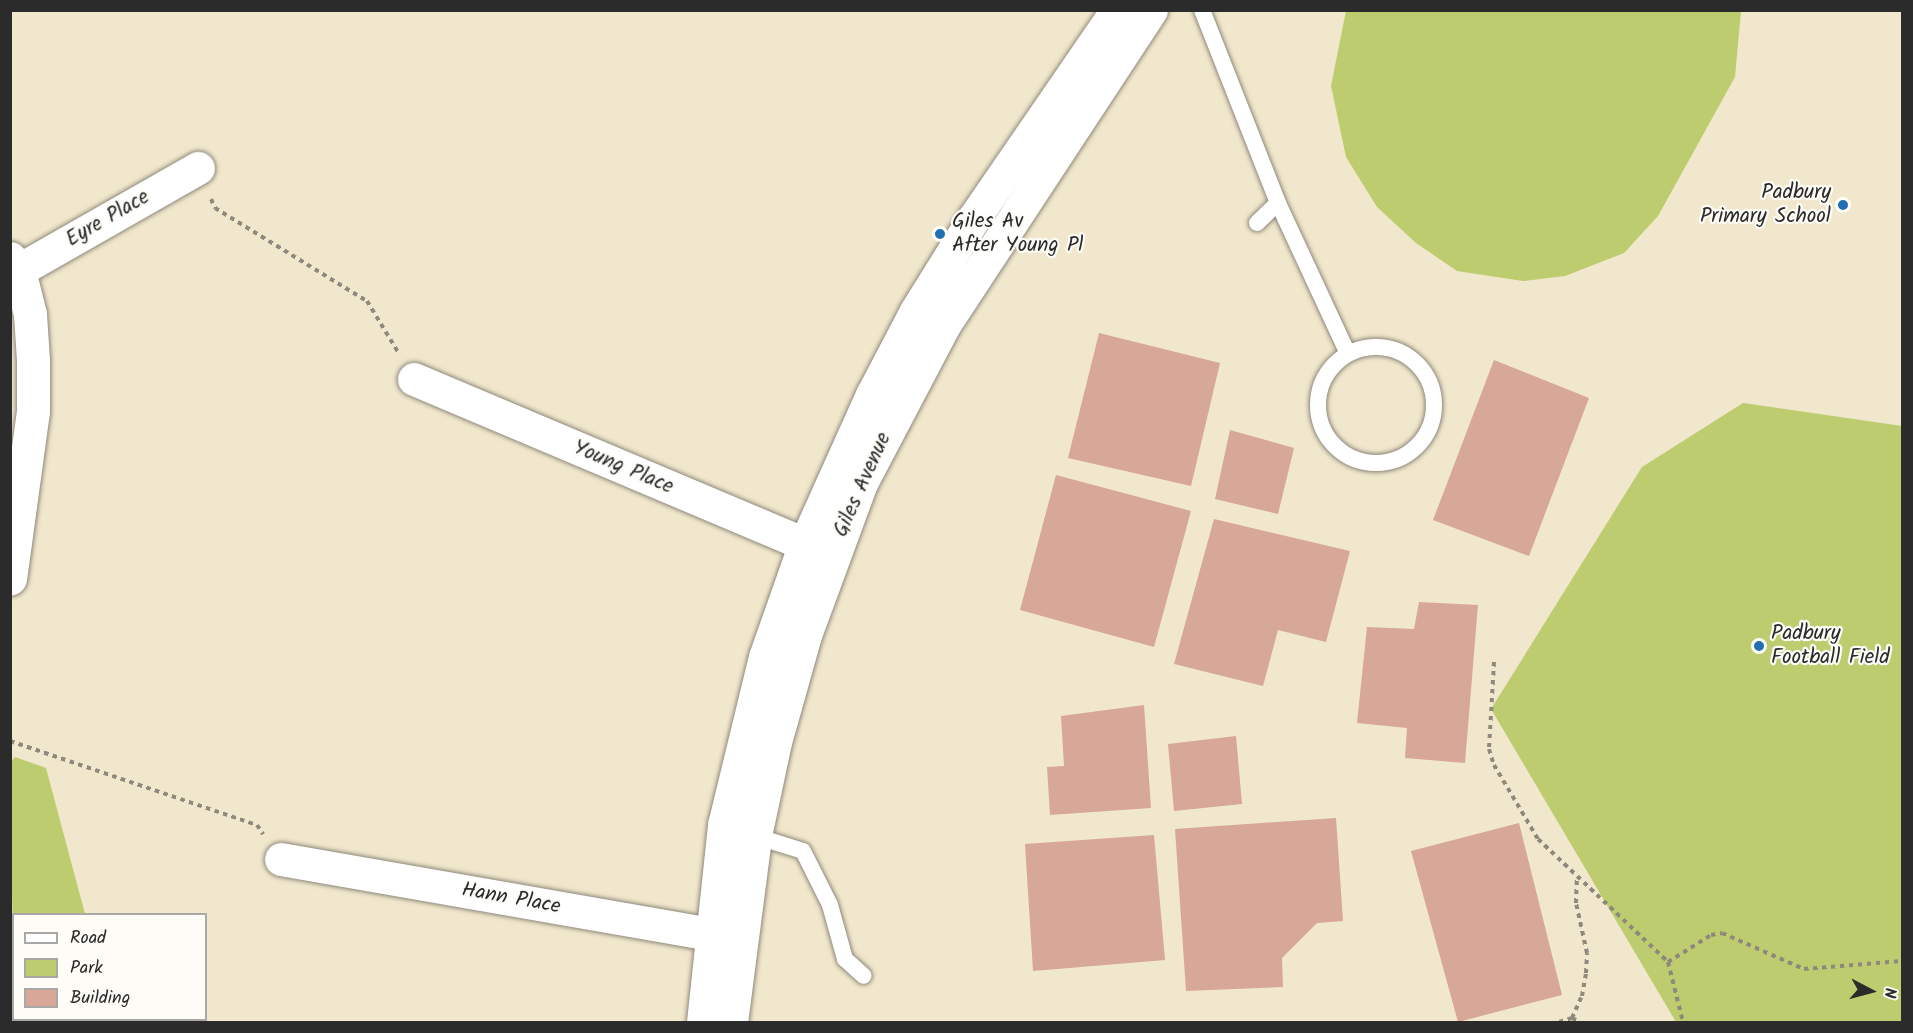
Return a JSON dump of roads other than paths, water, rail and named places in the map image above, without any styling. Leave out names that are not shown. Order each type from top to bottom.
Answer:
[{"type":"street","name":"Giles Avenue","points":[[703,1023],[725,937],[755,836],[818,551],[867,405],[916,311],[974,218],[1117,10]]},
{"type":"street","name":"Giles Avenue","points":[[731,1023],[725,937],[724,825],[765,657],[818,551],[861,483],[944,326],[1151,10]]},
{"type":"street","name":"Eyre Place","points":[[15,264],[198,168]]},
{"type":"street","points":[[10,578],[33,411],[30,314],[15,264]]},
{"type":"street","name":"Young Place","points":[[414,379],[818,551]]},
{"type":"street","name":"Hann Place","points":[[281,859],[725,937]]},
{"type":"lane","points":[[1202,10],[1278,202],[1348,354]]},
{"type":"lane","points":[[1257,223],[1278,202]]},
{"type":"lane","points":[[1367,347],[1387,347],[1406,355],[1421,368],[1431,385],[1435,406],[1430,426],[1420,443],[1405,456],[1386,463],[1365,463],[1346,455],[1331,442],[1321,424],[1320,394],[1332,367],[1348,354],[1367,347]]},
{"type":"lane","points":[[755,836],[803,851],[830,905],[845,959],[864,976]]},
{"type":"place","name":"Padbury Primary School","points":[[1843,205]]},
{"type":"place","name":"Giles Av After Young Pl","points":[[940,234]]},
{"type":"place","name":"Padbury Football Field","points":[[1759,646]]}]
